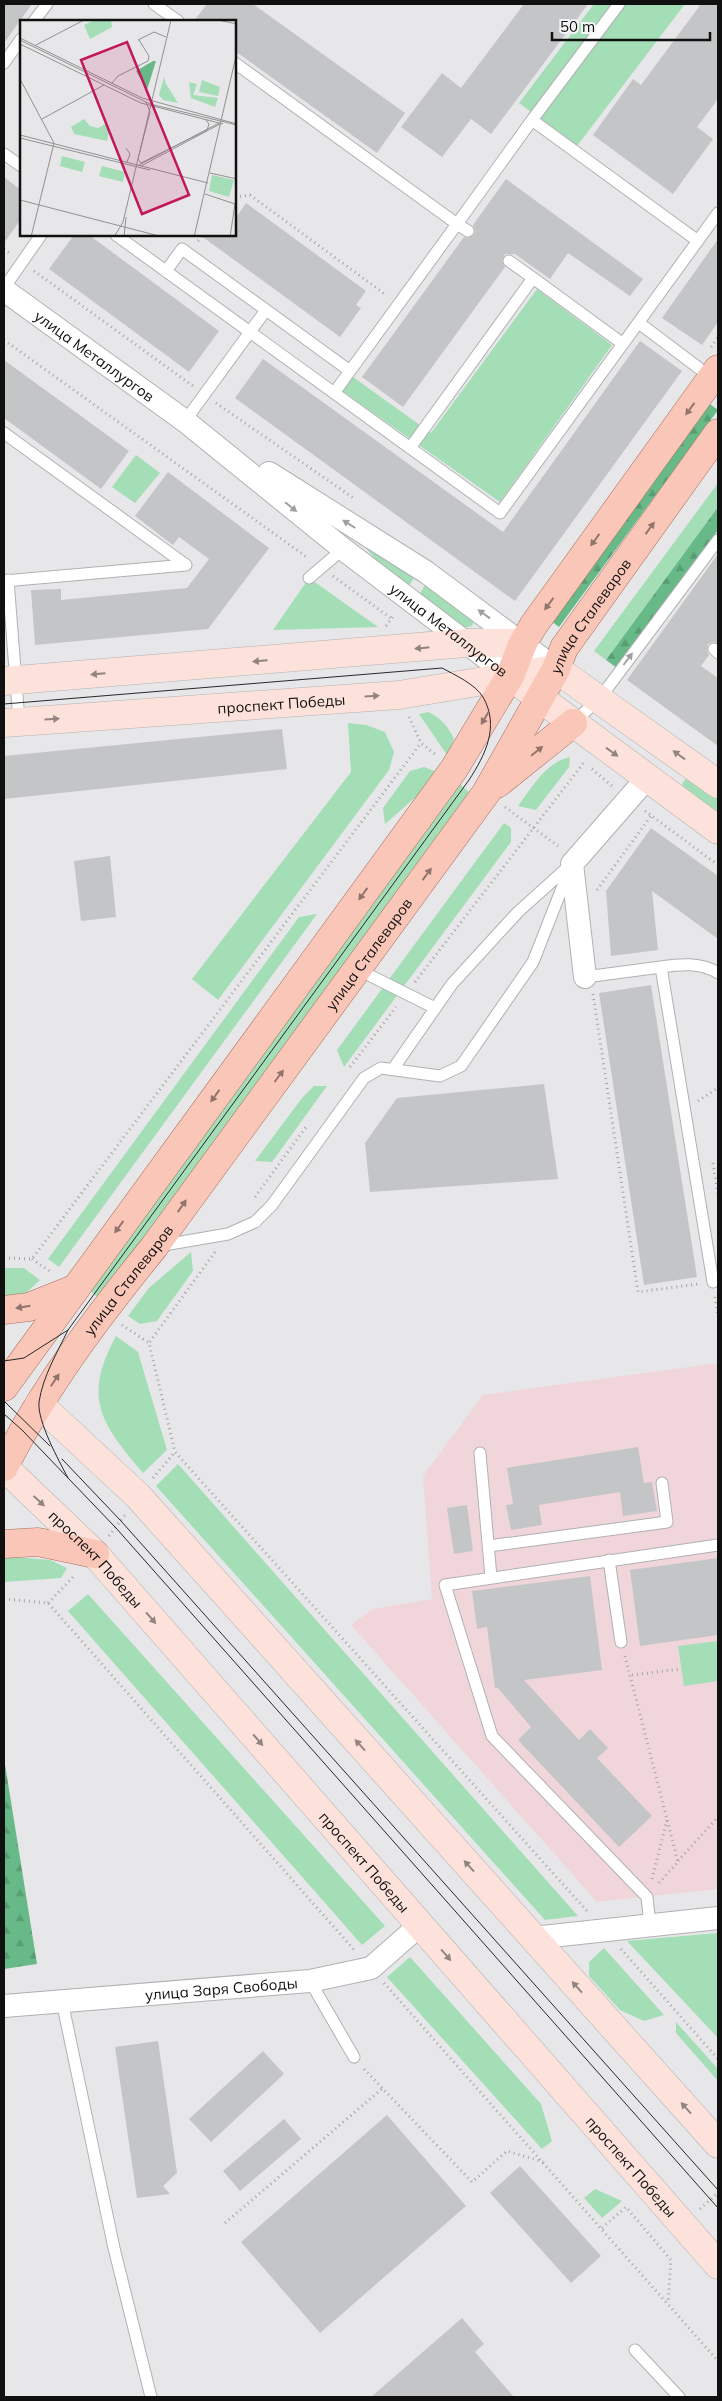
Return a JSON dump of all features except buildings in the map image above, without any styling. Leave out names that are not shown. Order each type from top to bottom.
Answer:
[{"type":"main road","points":[[715,373],[523,643],[510,676],[454,769],[5,1382],[39,1404],[138,1496],[718,2144]]},
{"type":"main road","name":"улица Сталеваров","points":[[4,1467],[22,1430],[102,1311],[154,1247],[486,793],[556,669],[564,648],[718,433]]},
{"type":"main road","points":[[10,681],[466,643],[523,643]]},
{"type":"main road","name":"проспект Победы","points":[[12,722],[399,695],[556,669]]},
{"type":"main road","name":"улица Металлургов","points":[[556,669],[600,698],[718,784]]},
{"type":"main road","name":"улица Металлургов","points":[[510,676],[718,830]]},
{"type":"main road","points":[[486,793],[573,723]]},
{"type":"main road","points":[[4,1310],[29,1306],[74,1288]]},
{"type":"main road","name":"проспект Победы","points":[[4,1467],[95,1554],[718,2265]]},
{"type":"main road","points":[[4,1544],[38,1542],[95,1554]]},
{"type":"street","name":"улица Металлургов","points":[[4,289],[185,421],[343,550],[510,676]]},
{"type":"street","name":"улица Металлургов","points":[[185,421],[426,572],[556,669]]},
{"type":"street","points":[[588,977],[572,864],[647,778]]},
{"type":"street","points":[[533,1938],[718,1918]]},
{"type":"street","name":"улица Заря Свободы","points":[[4,2006],[310,1981],[371,1968],[420,1925]]},
{"type":"lane","points":[[35,20],[47,4]]},
{"type":"lane","points":[[154,4],[177,20]]},
{"type":"lane","points":[[334,393],[532,120],[619,4]]},
{"type":"lane","points":[[4,63],[20,40]]},
{"type":"lane","points":[[236,64],[468,232]]},
{"type":"lane","points":[[532,120],[698,241]]},
{"type":"lane","points":[[4,154],[20,165]]},
{"type":"lane","points":[[117,236],[500,513],[718,213]]},
{"type":"lane","points":[[4,289],[39,236]]},
{"type":"lane","points":[[166,271],[182,249],[350,371]]},
{"type":"lane","points":[[509,261],[623,344]]},
{"type":"lane","points":[[410,448],[533,278]]},
{"type":"lane","points":[[185,421],[266,310]]},
{"type":"lane","points":[[639,323],[715,373]]},
{"type":"lane","points":[[4,433],[186,565],[6,580],[12,722]]},
{"type":"lane","points":[[573,723],[600,698],[666,617],[718,540]]},
{"type":"lane","points":[[309,578],[343,550]]},
{"type":"lane","points":[[393,1069],[452,984],[518,912],[572,864]]},
{"type":"lane","points":[[154,1247],[228,1234],[255,1222],[272,1205],[364,1078],[381,1068],[440,1076],[461,1066],[533,962],[572,864]]},
{"type":"lane","points":[[588,977],[681,963],[709,967],[718,973]]},
{"type":"lane","points":[[661,967],[713,1282]]},
{"type":"lane","points":[[357,969],[435,1008]]},
{"type":"lane","points":[[480,1453],[490,1546],[491,1577]]},
{"type":"lane","points":[[490,1546],[667,1522],[662,1483]]},
{"type":"lane","points":[[650,1925],[647,1897],[492,1736],[445,1585],[718,1545]]},
{"type":"lane","points":[[609,1560],[621,1642]]},
{"type":"lane","points":[[310,1981],[354,2057]]},
{"type":"lane","points":[[62,2001],[114,2248],[151,2397]]},
{"type":"lane","points":[[636,2350],[679,2397]]},
{"type":"path","points":[[236,197],[250,195],[399,304]]},
{"type":"path","points":[[4,340],[392,618]]},
{"type":"path","points":[[4,1258],[32,1259],[421,743]]},
{"type":"path","points":[[346,1072],[584,763],[650,816],[718,864]]},
{"type":"path","points":[[598,898],[597,889],[650,816]]},
{"type":"path","points":[[588,977],[638,1292],[713,1282]]},
{"type":"path","points":[[684,1109],[718,1088]]},
{"type":"path","points":[[250,1203],[307,1126]]},
{"type":"path","points":[[712,1163],[718,1194]]},
{"type":"path","points":[[228,1234],[149,1343],[175,1452],[592,1916]]},
{"type":"path","points":[[48,1603],[95,1554],[138,1496],[175,1452]]},
{"type":"path","points":[[621,1642],[632,1676],[678,1862]]},
{"type":"path","points":[[632,1676],[682,1669]]},
{"type":"path","points":[[647,1897],[718,1817]]},
{"type":"path","points":[[647,1897],[668,1819]]},
{"type":"path","points":[[615,1943],[718,2060]]},
{"type":"path","points":[[354,2057],[472,2182],[507,2151],[543,2162]]},
{"type":"path","points":[[225,2223],[383,2088]]},
{"type":"path","points":[[698,2211],[718,2192]]},
{"type":"path","points":[[602,2228],[626,2207],[671,2260],[668,2303]]},
{"type":"shaded area","points":[[718,1363],[718,1889],[597,1902],[351,1625],[372,1609],[432,1599],[423,1476],[483,1395]]},
{"type":"green space","points":[[594,4],[685,4],[577,146],[519,103]]},
{"type":"green space","points":[[537,289],[612,345],[500,502],[342,391],[353,377],[431,433]]},
{"type":"green space","points":[[707,402],[718,410],[559,627],[547,618]]},
{"type":"green space","points":[[136,455],[160,473],[135,503],[112,487]]},
{"type":"green space","points":[[718,483],[718,507],[606,660],[594,651]]},
{"type":"green space","points":[[718,507],[718,530],[617,668],[606,660]]},
{"type":"green space","points":[[366,548],[390,558],[416,575],[407,589],[383,569]]},
{"type":"green space","points":[[309,578],[378,627],[273,630]]},
{"type":"green space","points":[[427,582],[475,618],[472,626],[462,628],[417,598]]},
{"type":"green space","points":[[428,712],[444,723],[454,739],[447,755],[419,714]]},
{"type":"green space","points":[[348,723],[366,725],[385,732],[394,752],[389,770],[218,1000],[192,979],[351,772]]},
{"type":"green space","points":[[570,757],[569,767],[536,810],[518,806],[540,776],[553,764]]},
{"type":"green space","points":[[424,767],[437,772],[426,788],[385,824],[383,808],[410,771]]},
{"type":"green space","points":[[687,777],[718,795],[718,817],[686,794],[682,784]]},
{"type":"green space","points":[[459,783],[469,792],[100,1299],[89,1290]]},
{"type":"green space","points":[[504,823],[511,828],[511,842],[344,1067],[337,1050]]},
{"type":"green space","points":[[317,914],[59,1267],[48,1259],[299,917]]},
{"type":"green space","points":[[314,1086],[327,1086],[272,1162],[255,1161],[302,1098]]},
{"type":"green space","points":[[191,1252],[193,1271],[157,1321],[140,1324],[128,1316],[149,1288]]},
{"type":"green space","points":[[4,1268],[24,1268],[40,1280],[26,1293],[4,1301]]},
{"type":"green space","points":[[116,1336],[138,1352],[167,1450],[143,1473],[116,1439],[101,1409],[99,1394],[100,1377]]},
{"type":"green space","points":[[178,1464],[578,1916],[545,1920],[156,1486]]},
{"type":"green space","points":[[4,1556],[50,1560],[67,1568],[61,1578],[4,1582]]},
{"type":"green space","points":[[88,1594],[385,1926],[362,1945],[68,1611]]},
{"type":"green space","points":[[718,1641],[718,1681],[684,1686],[678,1646]]},
{"type":"green space","points":[[4,1758],[37,1964],[4,1969]]},
{"type":"green space","points":[[717,1933],[718,2038],[627,1941]]},
{"type":"green space","points":[[604,1948],[664,2015],[644,2021],[620,2010],[589,1976],[589,1962]]},
{"type":"green space","points":[[410,1957],[541,2104],[552,2141],[542,2149],[387,1977]]},
{"type":"green space","points":[[676,2022],[718,2069],[718,2081],[676,2033]]},
{"type":"green space","points":[[595,2189],[622,2201],[602,2218],[584,2198]]},
{"type":"tram line","points":[[4,704],[442,668],[464,680],[479,692],[488,708],[490,719],[490,730],[485,751],[469,780],[68,1330],[47,1374],[39,1402],[41,1420],[68,1478]]},
{"type":"tram line","points":[[4,1361],[24,1358],[68,1330]]},
{"type":"tram line","points":[[4,1401],[50,1446]]},
{"type":"tram line","points":[[4,1414],[22,1430],[116,1528],[718,2208]]},
{"type":"tram line","points":[[62,1459],[121,1521],[718,2190]]}]
